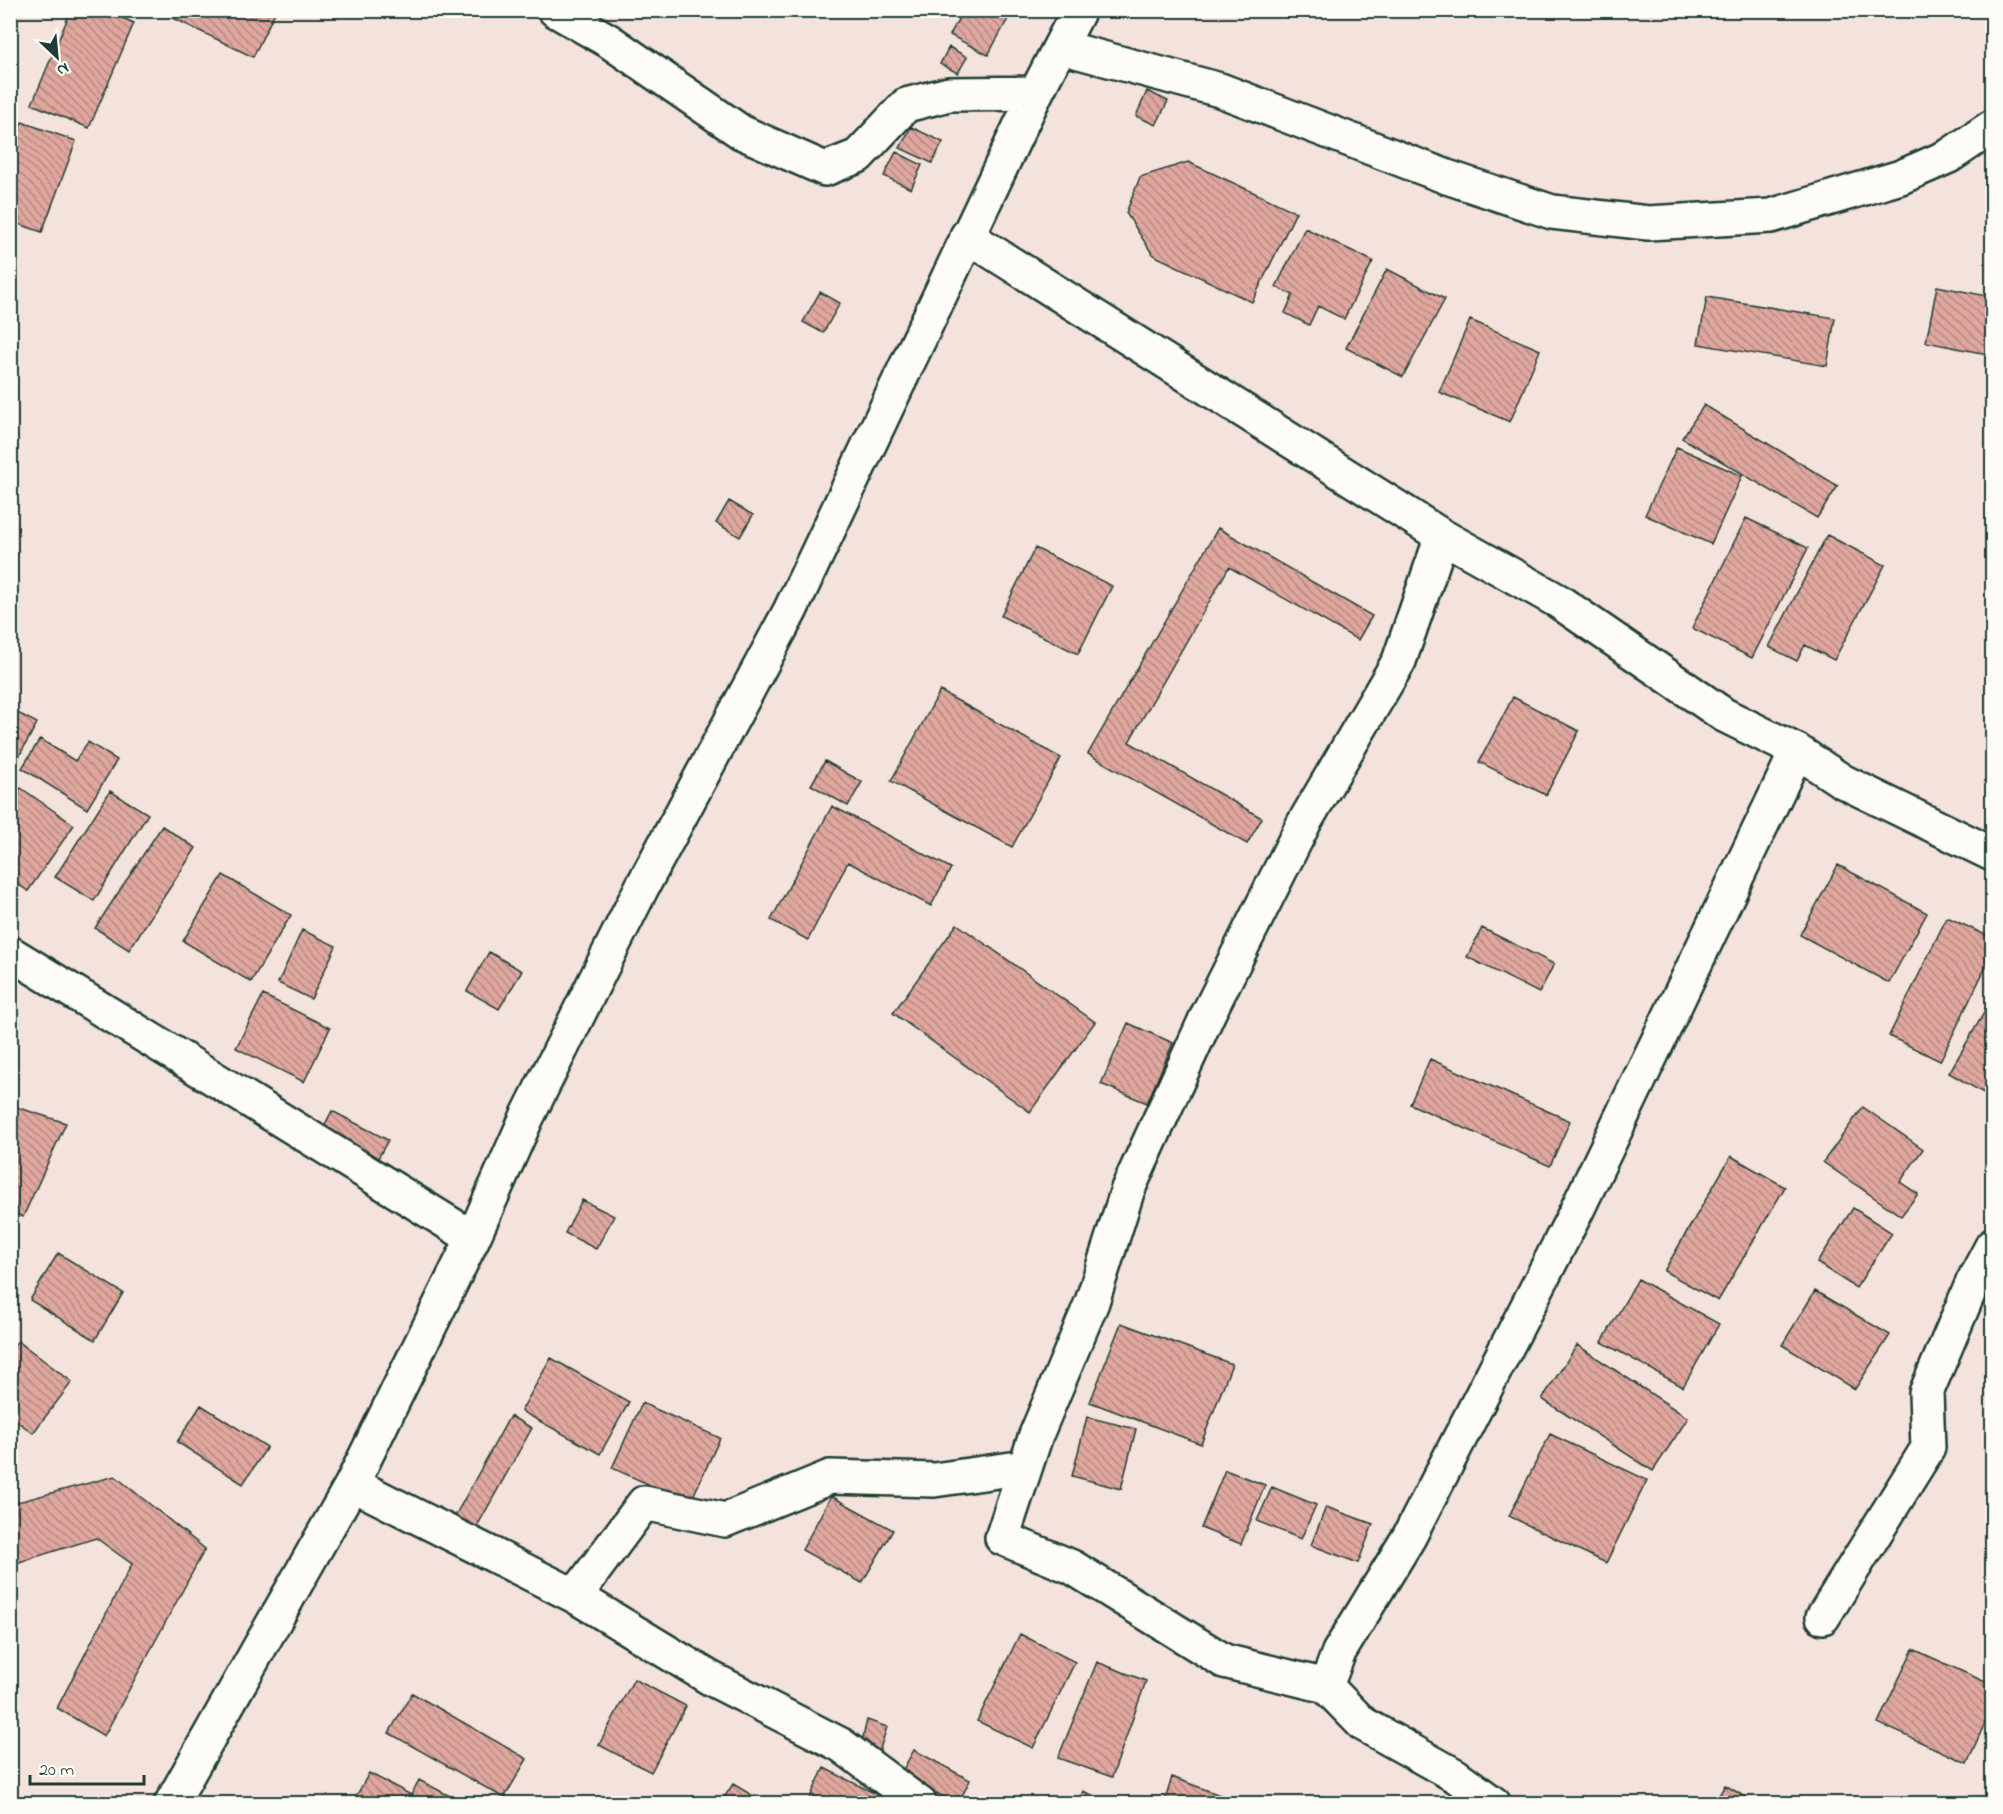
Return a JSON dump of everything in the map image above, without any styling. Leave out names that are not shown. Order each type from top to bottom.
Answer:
[{"type":"street","points":[[555,10],[609,42],[741,132],[825,169],[858,156],[906,105],[949,94],[1036,93]]},
{"type":"street","points":[[172,1803],[352,1484],[473,1238],[527,1117],[641,889],[790,611],[967,236],[1079,10]]},
{"type":"street","points":[[1061,47],[1220,90],[1447,177],[1552,212],[1648,223],[1771,216],[1901,177],[1949,156],[1992,127]]},
{"type":"street","points":[[967,236],[1442,536],[1558,601],[1724,715],[1797,751],[1842,781],[1992,854]]},
{"type":"street","points":[[1442,536],[1399,661],[1304,823],[1209,1012],[1128,1189],[1092,1302],[1036,1436],[1002,1538],[1072,1567],[1224,1661],[1326,1686],[1363,1724],[1456,1776],[1494,1803]]},
{"type":"street","points":[[1326,1686],[1340,1652],[1409,1537],[1576,1212],[1797,751]]},
{"type":"street","points":[[10,953],[473,1238]]},
{"type":"street","points":[[1823,1617],[1928,1448],[1926,1393],[1973,1282],[1992,1246]]},
{"type":"street","points":[[575,1596],[644,1503],[726,1520],[830,1477],[934,1480],[1025,1467]]},
{"type":"street","points":[[352,1484],[575,1596],[710,1678],[841,1745],[920,1803]]},
{"type":"building","points":[[71,10],[103,10],[134,23],[89,128],[32,104]]},
{"type":"building","points":[[179,10],[276,10],[253,57],[175,19]]},
{"type":"building","points":[[963,10],[997,10],[1009,17],[988,55],[950,35]]},
{"type":"building","points":[[949,47],[967,57],[958,73],[940,64]]},
{"type":"building","points":[[1147,91],[1168,101],[1156,125],[1136,116]]},
{"type":"building","points":[[22,122],[76,141],[42,232],[10,221],[10,153]]},
{"type":"building","points":[[911,127],[943,142],[932,163],[900,148]]},
{"type":"building","points":[[896,152],[922,165],[911,189],[884,176]]},
{"type":"building","points":[[1188,162],[1296,212],[1252,302],[1153,255],[1126,213],[1140,177]]},
{"type":"building","points":[[1305,228],[1373,261],[1344,319],[1318,306],[1309,325],[1285,313],[1293,295],[1276,287]]},
{"type":"building","points":[[1387,269],[1445,299],[1403,377],[1346,348]]},
{"type":"building","points":[[1937,286],[1992,297],[1992,355],[1926,342]]},
{"type":"building","points":[[820,292],[840,303],[823,333],[803,322]]},
{"type":"building","points":[[1707,297],[1835,318],[1827,366],[1698,344]]},
{"type":"building","points":[[1470,320],[1540,350],[1510,422],[1439,392]]},
{"type":"building","points":[[1704,405],[1838,486],[1817,518],[1682,438]]},
{"type":"building","points":[[1677,447],[1742,476],[1711,544],[1645,515]]},
{"type":"building","points":[[729,501],[753,515],[740,537],[716,523]]},
{"type":"building","points":[[1746,518],[1808,548],[1752,658],[1692,628]]},
{"type":"building","points":[[1218,528],[1372,616],[1358,640],[1229,567],[1129,742],[1262,818],[1247,844],[1088,754]]},
{"type":"building","points":[[1827,535],[1885,565],[1834,660],[1805,645],[1797,661],[1769,647]]},
{"type":"building","points":[[1035,548],[1112,586],[1078,654],[1001,616]]},
{"type":"building","points":[[940,691],[1061,758],[1012,847],[891,781]]},
{"type":"building","points":[[1513,697],[1579,731],[1546,795],[1479,762]]},
{"type":"building","points":[[10,709],[37,723],[10,773]]},
{"type":"building","points":[[40,739],[75,761],[88,742],[117,760],[87,809],[22,768]]},
{"type":"building","points":[[825,761],[862,782],[848,806],[811,785]]},
{"type":"building","points":[[21,788],[74,825],[28,891],[10,879],[10,804]]},
{"type":"building","points":[[110,791],[148,814],[94,901],[55,877]]},
{"type":"building","points":[[832,806],[951,868],[931,906],[848,862],[808,940],[771,920]]},
{"type":"building","points":[[162,826],[196,848],[129,950],[95,928]]},
{"type":"building","points":[[1838,865],[1927,913],[1889,983],[1800,935]]},
{"type":"building","points":[[223,875],[291,915],[251,982],[183,941]]},
{"type":"building","points":[[1947,917],[1992,938],[1992,954],[1940,1061],[1889,1036]]},
{"type":"building","points":[[957,924],[1095,1022],[1030,1112],[893,1013]]},
{"type":"building","points":[[1482,928],[1554,964],[1539,993],[1467,957]]},
{"type":"building","points":[[302,930],[336,946],[311,999],[278,983]]},
{"type":"building","points":[[489,952],[522,971],[499,1009],[467,991]]},
{"type":"building","points":[[263,995],[330,1028],[304,1082],[236,1048]]},
{"type":"building","points":[[1992,999],[1992,1098],[1949,1073]]},
{"type":"building","points":[[1128,1023],[1173,1043],[1147,1103],[1101,1084]]},
{"type":"building","points":[[1430,1059],[1570,1121],[1550,1166],[1410,1104]]},
{"type":"building","points":[[10,1105],[66,1123],[23,1217],[10,1211]]},
{"type":"building","points":[[1863,1107],[1923,1149],[1900,1182],[1918,1194],[1901,1216],[1823,1162]]},
{"type":"building","points":[[332,1111],[388,1140],[377,1160],[321,1132]]},
{"type":"building","points":[[1731,1156],[1785,1187],[1718,1301],[1664,1271]]},
{"type":"building","points":[[582,1200],[614,1216],[596,1249],[565,1233]]},
{"type":"building","points":[[1853,1208],[1892,1233],[1856,1288],[1817,1263]]},
{"type":"building","points":[[58,1253],[123,1293],[95,1340],[30,1300]]},
{"type":"building","points":[[1638,1279],[1719,1324],[1683,1387],[1602,1342]]},
{"type":"building","points":[[1815,1291],[1890,1335],[1855,1389],[1782,1345]]},
{"type":"building","points":[[1121,1323],[1232,1364],[1201,1444],[1090,1402]]},
{"type":"building","points":[[18,1341],[72,1382],[33,1433],[10,1416],[10,1350]]},
{"type":"building","points":[[1577,1345],[1688,1418],[1653,1471],[1542,1399]]},
{"type":"building","points":[[551,1358],[629,1402],[600,1454],[521,1411]]},
{"type":"building","points":[[642,1403],[720,1438],[690,1503],[612,1468]]},
{"type":"building","points":[[201,1405],[267,1447],[243,1484],[177,1442]]},
{"type":"building","points":[[510,1416],[532,1428],[475,1530],[454,1518]]},
{"type":"building","points":[[1087,1417],[1136,1429],[1121,1489],[1072,1476]]},
{"type":"building","points":[[1550,1434],[1647,1480],[1606,1563],[1509,1516]]},
{"type":"building","points":[[1225,1470],[1265,1485],[1241,1544],[1201,1528]]},
{"type":"building","points":[[115,1476],[205,1549],[104,1736],[57,1708],[132,1564],[96,1538],[10,1565],[10,1504]]},
{"type":"building","points":[[1272,1487],[1316,1505],[1301,1539],[1257,1521]]},
{"type":"building","points":[[831,1496],[893,1530],[862,1583],[802,1550]]},
{"type":"building","points":[[1326,1507],[1373,1524],[1358,1563],[1311,1545]]},
{"type":"building","points":[[1020,1634],[1075,1662],[1033,1748],[977,1721]]},
{"type":"building","points":[[1913,1649],[1992,1685],[1992,1707],[1967,1763],[1878,1723]]},
{"type":"building","points":[[1097,1662],[1146,1681],[1112,1777],[1058,1758]]},
{"type":"building","points":[[634,1679],[686,1706],[651,1772],[599,1745]]},
{"type":"building","points":[[412,1693],[527,1759],[504,1798],[389,1733]]},
{"type":"building","points":[[867,1720],[887,1727],[879,1752],[861,1746]]},
{"type":"building","points":[[914,1750],[970,1780],[958,1804],[900,1775]]},
{"type":"building","points":[[824,1768],[880,1796],[876,1804],[807,1804]]},
{"type":"building","points":[[369,1773],[411,1795],[419,1780],[450,1796],[449,1804],[352,1804]]},
{"type":"building","points":[[1172,1777],[1241,1803],[1164,1804]]},
{"type":"building","points":[[733,1784],[755,1797],[752,1804],[721,1802]]},
{"type":"building","points":[[1725,1785],[1757,1804],[1714,1804]]},
{"type":"building","points":[[1083,1791],[1113,1804],[1078,1804]]}]
